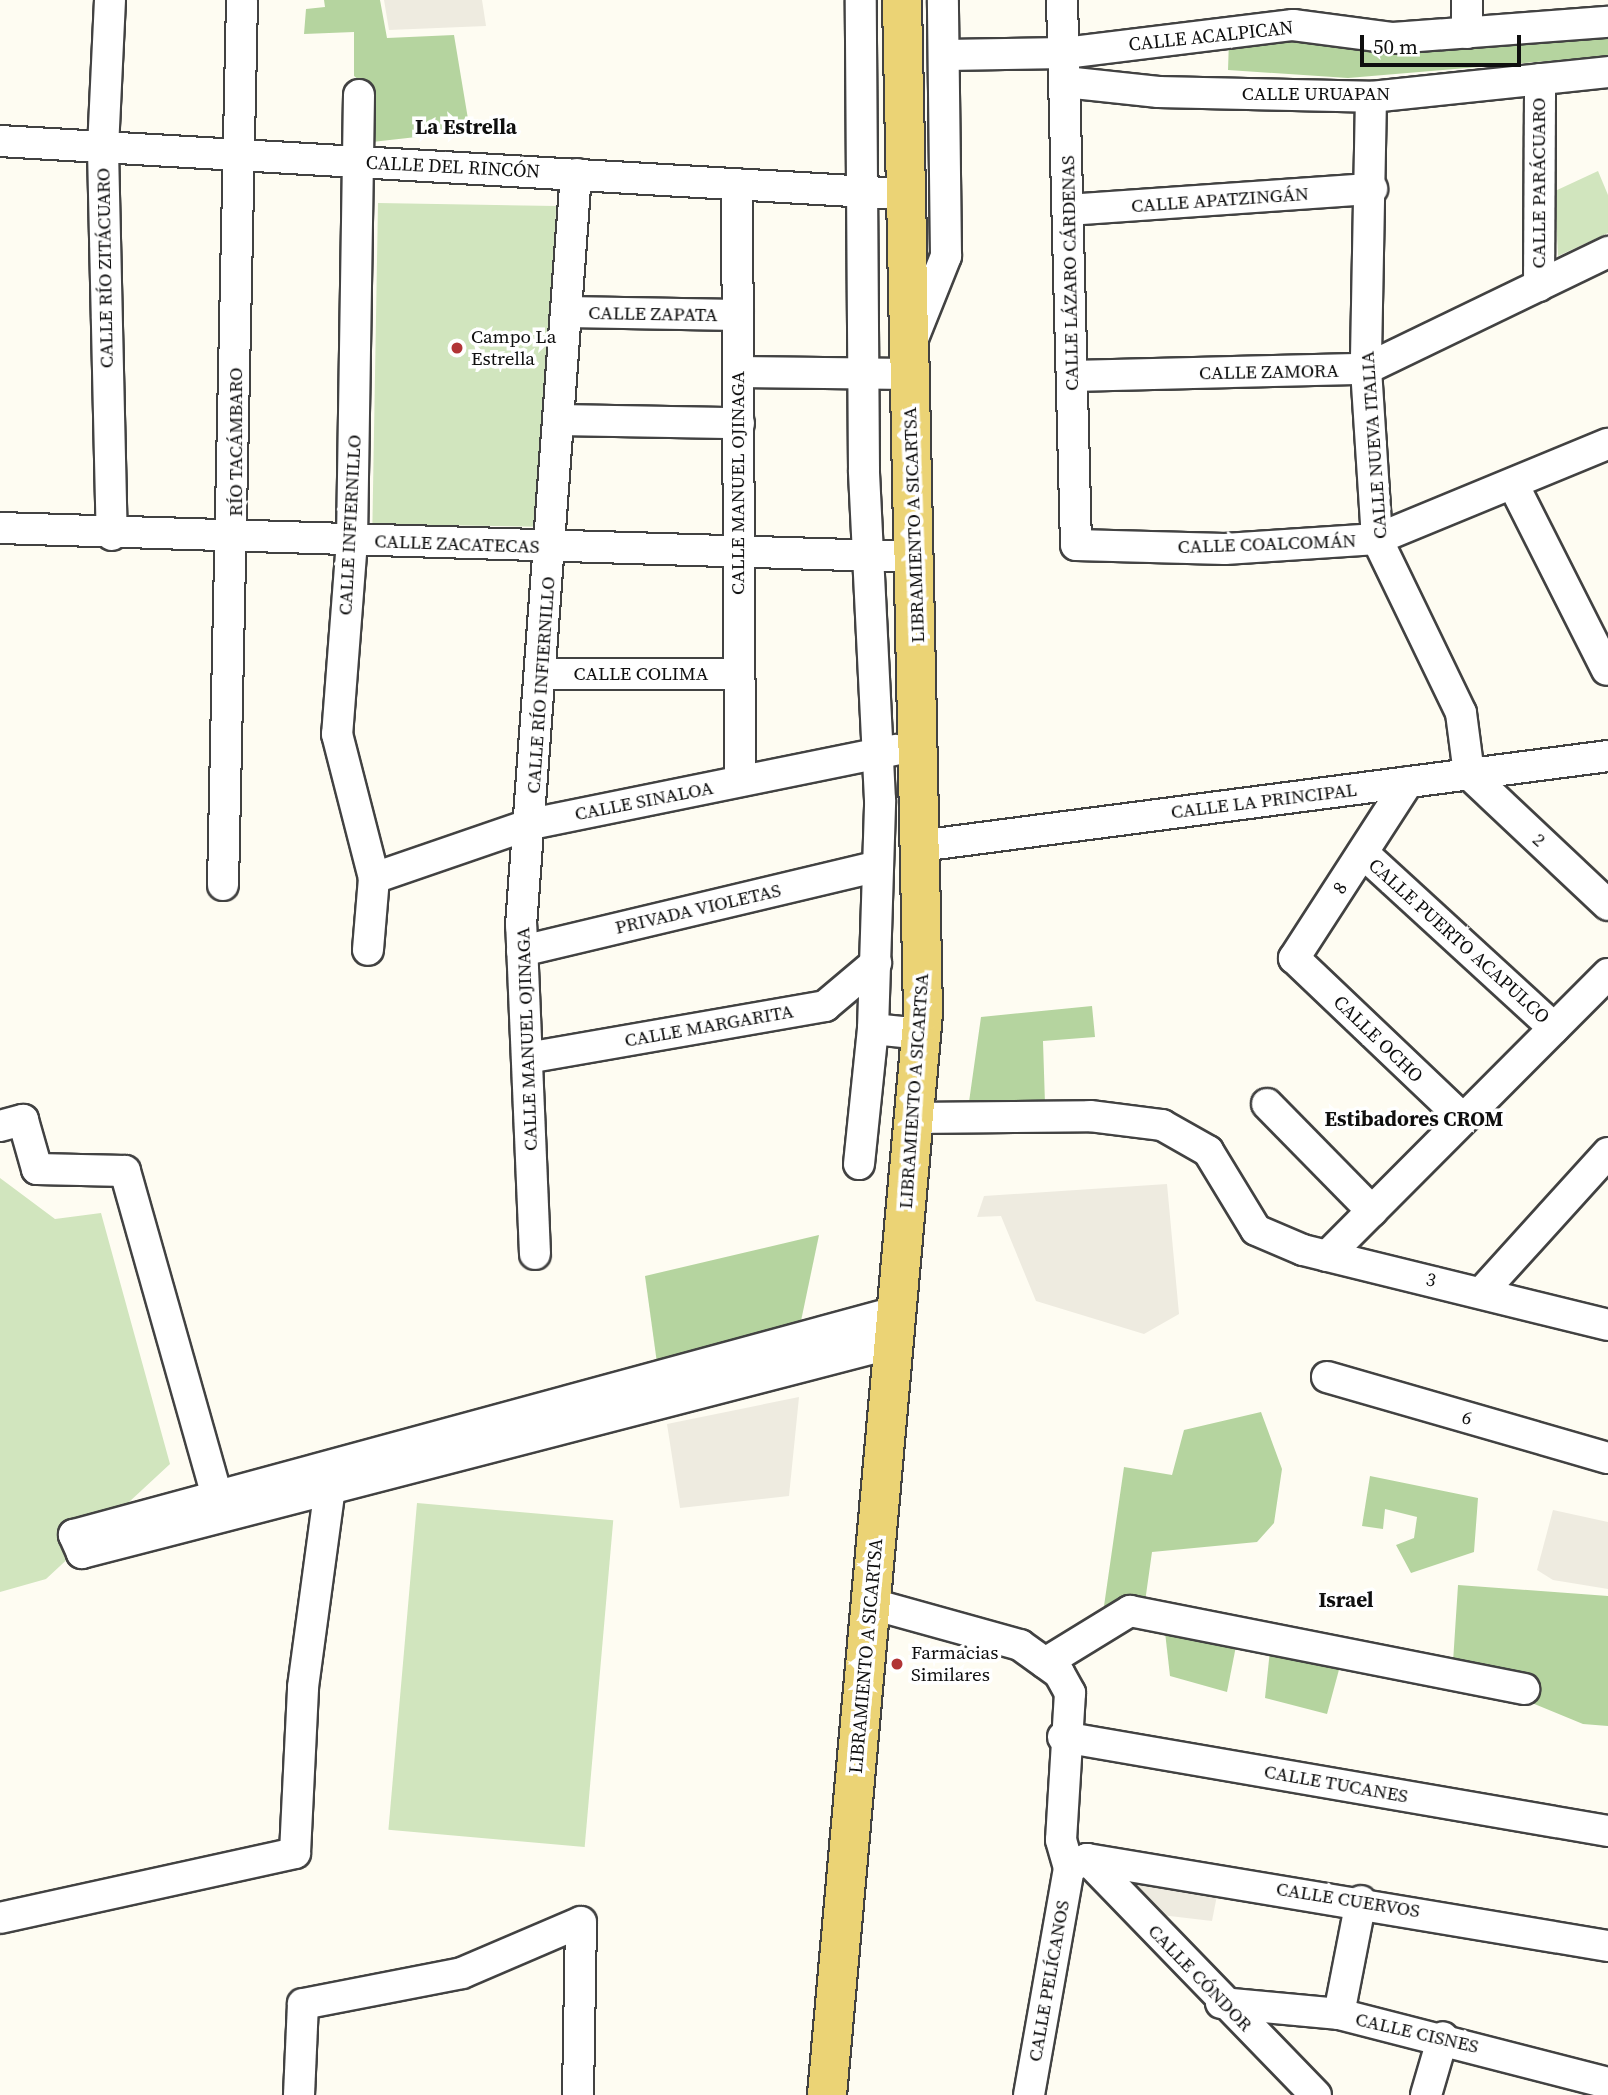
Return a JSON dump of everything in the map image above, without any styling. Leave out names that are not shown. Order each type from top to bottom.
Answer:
[{"type":"main road","name":"LIBRAMIENTO A SICARTSA","points":[[827,2095],[921,1034],[920,748],[902,0]]},
{"type":"street","name":"CALLE RÍO ZITÁCUARO","points":[[110,0],[103,150],[112,535]]},
{"type":"street","name":"RÍO TACÁMBARO","points":[[223,885],[236,538],[238,155],[242,0]]},
{"type":"street","points":[[859,1164],[866,1062],[873,1029],[876,963],[874,867],[879,752],[867,555],[867,192],[861,0]]},
{"type":"street","points":[[738,372],[867,374],[910,361],[946,256],[946,55],[943,0]]},
{"type":"street","name":"CALLE LÁZARO CÁRDENAS","points":[[1062,0],[1076,545]]},
{"type":"street","points":[[1466,33],[1467,0]]},
{"type":"street","name":"CALLE ACALPICAN","points":[[1065,67],[1306,13],[1394,38],[1608,22]]},
{"type":"street","name":"CALLE URUAPAN","points":[[946,55],[1065,67],[1158,92],[1371,97],[1608,72]]},
{"type":"street","name":"CALLE PARÁCUARO","points":[[1539,79],[1539,286]]},
{"type":"street","name":"CALLE INFIERNILLO","points":[[359,95],[352,541],[337,734],[374,878],[368,950]]},
{"type":"street","name":"CALLE NUEVA ITALIA","points":[[1371,97],[1372,189],[1366,369],[1377,539],[1461,713],[1469,775]]},
{"type":"street","name":"CALLE DEL RINCÓN","points":[[0,141],[103,150],[238,155],[906,194]]},
{"type":"street","name":"CALLE RÍO INFIERNILLO","points":[[531,824],[576,174]]},
{"type":"street","name":"CALLE MANUEL OJINAGA","points":[[737,184],[740,781]]},
{"type":"street","name":"CALLE APATZINGÁN","points":[[1068,210],[1372,189]]},
{"type":"street","name":"CALLE ZAMORA","points":[[1072,376],[1366,369],[1608,252]]},
{"type":"street","name":"CALLE ZAPATA","points":[[567,312],[738,315]]},
{"type":"street","points":[[560,420],[739,423]]},
{"type":"street","name":"CALLE COALCOMÁN","points":[[1076,545],[1225,549],[1377,539],[1608,444]]},
{"type":"street","points":[[1513,484],[1607,670]]},
{"type":"street","name":"CALLE ZACATECAS","points":[[0,528],[112,535],[552,547],[738,549],[914,557]]},
{"type":"street","name":"CALLE COLIMA","points":[[542,674],[739,674]]},
{"type":"street","name":"CALLE SINALOA","points":[[374,878],[531,824],[879,752],[920,748]]},
{"type":"street","name":"CALLE LA PRINCIPAL","points":[[920,846],[1608,756]]},
{"type":"street","name":"2","points":[[1469,775],[1603,896]]},
{"type":"street","name":"8","points":[[1294,958],[1408,782]]},
{"type":"street","name":"CALLE MANUEL OJINAGA","points":[[531,824],[523,951],[535,1254]]},
{"type":"street","name":"CALLE PUERTO ACAPULCO","points":[[1363,853],[1554,1028]]},
{"type":"street","name":"PRIVADA VIOLETAS","points":[[523,951],[874,867]]},
{"type":"street","name":"CALLE OCHO","points":[[1294,958],[1463,1119]]},
{"type":"street","name":"CALLE MARGARITA","points":[[527,1058],[825,1006],[876,963]]},
{"type":"street","points":[[1327,1256],[1608,974]]},
{"type":"street","points":[[873,1029],[921,1034]]},
{"type":"street","points":[[1267,1104],[1372,1211]]},
{"type":"street","name":"3","points":[[913,1118],[1090,1116],[1162,1125],[1208,1151],[1256,1230],[1327,1256],[1608,1325]]},
{"type":"street","points":[[0,1126],[23,1120],[37,1169],[125,1171],[217,1496]]},
{"type":"street","points":[[1481,1293],[1608,1153]]},
{"type":"street","points":[[896,1327],[330,1488],[82,1553],[74,1535],[217,1496],[896,1327]]},
{"type":"street","name":"6","points":[[1327,1377],[1608,1458]]},
{"type":"street","points":[[0,1918],[295,1853],[303,1687],[330,1488]]},
{"type":"street","points":[[872,1604],[989,1634],[1045,1663],[1130,1611],[1524,1689]]},
{"type":"street","name":"CALLE PELÍCANOS","points":[[1030,2095],[1078,1863],[1059,1808],[1063,1737],[1070,1693],[1045,1663]]},
{"type":"street","name":"CALLE TUCANES","points":[[1063,1737],[1608,1830]]},
{"type":"street","name":"CALLE CUERVOS","points":[[1078,1863],[1361,1900],[1608,1946]]},
{"type":"street","name":"CALLE CÓNDOR","points":[[1078,1863],[1316,2095]]},
{"type":"street","points":[[1339,2014],[1361,1900]]},
{"type":"street","points":[[299,2095],[303,2004],[462,1973],[581,1922],[578,2095]]},
{"type":"street","name":"CALLE CISNES","points":[[1221,2003],[1339,2014],[1443,2037],[1608,2083]]},
{"type":"street","points":[[1426,2095],[1443,2037]]},
{"type":"green space","points":[[324,0],[380,0],[387,38],[454,35],[470,131],[372,142],[367,86],[354,76],[354,32],[304,34],[306,9],[325,7]]},
{"type":"green space","points":[[1608,30],[1608,56],[1348,78],[1228,70],[1229,40],[1347,44]]},
{"type":"green space","points":[[1598,171],[1608,195],[1608,233],[1558,256],[1555,191]]},
{"type":"green space","points":[[378,203],[556,206],[550,527],[372,524]]},
{"type":"green space","points":[[1092,1006],[1095,1037],[1043,1041],[1045,1104],[968,1109],[981,1017]]},
{"type":"green space","points":[[0,1178],[55,1219],[101,1213],[170,1464],[46,1579],[0,1592]]},
{"type":"green space","points":[[819,1235],[801,1321],[657,1363],[645,1276]]},
{"type":"green space","points":[[1261,1412],[1282,1469],[1274,1523],[1257,1542],[1152,1552],[1145,1602],[1103,1613],[1124,1467],[1172,1475],[1184,1430]]},
{"type":"green space","points":[[1370,1476],[1478,1498],[1474,1552],[1411,1573],[1396,1545],[1414,1538],[1417,1517],[1385,1509],[1383,1529],[1362,1526]]},
{"type":"green space","points":[[417,1503],[613,1520],[585,1847],[388,1830]]},
{"type":"green space","points":[[1458,1585],[1608,1596],[1608,1726],[1583,1724],[1532,1703],[1535,1682],[1453,1662]]},
{"type":"green space","points":[[1165,1632],[1236,1646],[1227,1692],[1170,1676]]},
{"type":"green space","points":[[1270,1650],[1340,1666],[1327,1714],[1265,1698]]},
{"type":"shaded area","points":[[384,0],[482,0],[486,26],[389,30]]},
{"type":"shaded area","points":[[1167,1184],[1179,1314],[1144,1334],[1036,1301],[1001,1216],[977,1217],[984,1196]]},
{"type":"shaded area","points":[[799,1397],[789,1496],[680,1508],[667,1424]]},
{"type":"shaded area","points":[[1553,1510],[1608,1522],[1608,1589],[1553,1580],[1537,1570]]},
{"type":"shaded area","points":[[1111,1872],[1218,1890],[1212,1921],[1161,1915]]},
{"type":"place","name":"Campo La Estrella","points":[[457,348]]},
{"type":"place","name":"Farmacias Similares","points":[[897,1664]]},
{"type":"district","name":"La Estrella","points":[[466,127]]},
{"type":"district","name":"Estibadores CROM","points":[[1414,1119]]},
{"type":"district","name":"Israel","points":[[1346,1600]]}]
